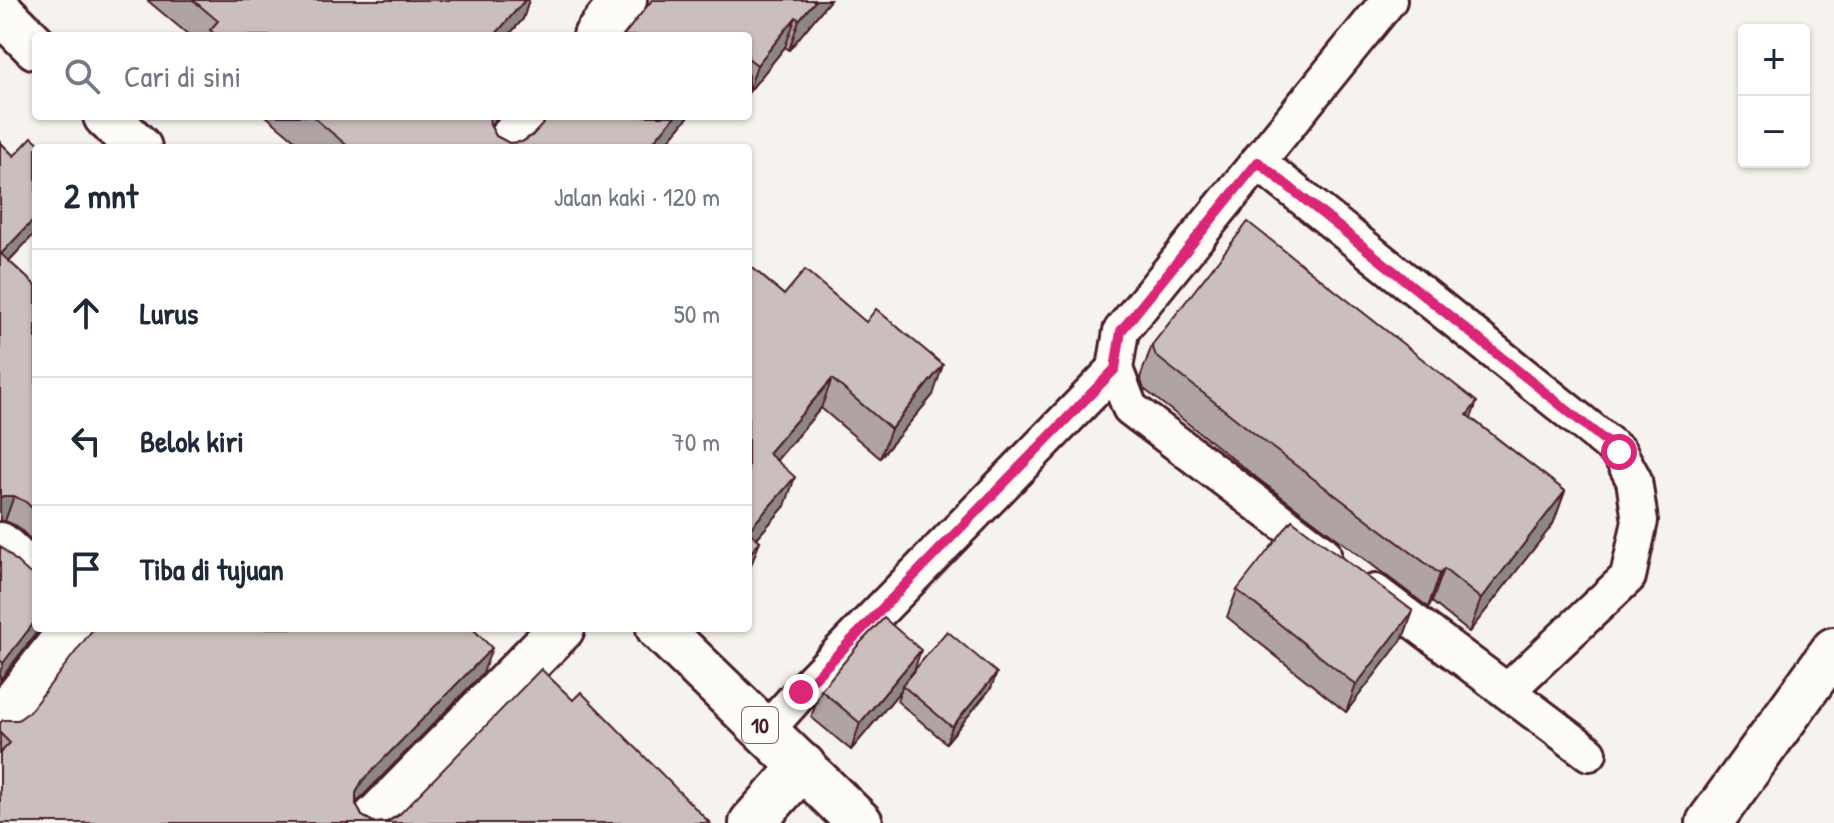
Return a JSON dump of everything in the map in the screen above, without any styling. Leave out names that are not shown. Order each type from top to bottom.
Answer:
[{"type":"main road","points":[[599,32],[624,0]]},
{"type":"main road","points":[[0,11],[32,43]]},
{"type":"main road","points":[[110,120],[135,144]]},
{"type":"main road","points":[[507,144],[529,120]]},
{"type":"main road","points":[[0,545],[32,575]]},
{"type":"main road","points":[[0,721],[68,632]]},
{"type":"main road","points":[[371,823],[558,632]]},
{"type":"main road","name":"10","points":[[663,632],[860,823]]},
{"type":"main road","points":[[1709,823],[1834,650]]},
{"type":"main road","points":[[752,823],[803,766]]},
{"type":"lane","points":[[1389,0],[1121,331],[1115,369],[1130,408],[1589,753]]},
{"type":"lane","points":[[1258,162],[1619,452],[1634,480],[1640,521],[1628,577],[1507,691]]},
{"type":"lane","points":[[766,731],[1115,369]]},
{"type":"building","points":[[193,0],[525,0],[497,32],[212,32],[210,30],[218,21]]},
{"type":"building","points":[[652,0],[816,0],[799,20],[796,17],[757,65],[752,61],[752,32],[626,32]]},
{"type":"building","points":[[317,120],[489,120],[496,136],[509,143],[522,142],[532,136],[546,120],[672,120],[651,144],[345,144]]},
{"type":"building","points":[[32,137],[40,144],[32,144],[32,221],[1,254],[32,282],[32,508],[14,496],[0,498],[0,142],[14,156]]},
{"type":"building","points":[[1248,222],[1477,402],[1467,415],[1565,491],[1481,599],[1444,569],[1440,574],[1156,356],[1152,345]]},
{"type":"building","points":[[752,267],[784,295],[805,270],[866,322],[876,309],[943,365],[891,429],[832,379],[768,453],[795,477],[752,526]]},
{"type":"building","points":[[1292,520],[1413,611],[1356,685],[1237,590]]},
{"type":"building","points":[[752,534],[760,541],[752,551]]},
{"type":"building","points":[[0,546],[32,574],[32,625],[3,663],[0,660]]},
{"type":"building","points":[[884,618],[921,650],[860,723],[821,690]]},
{"type":"building","points":[[947,631],[997,673],[952,727],[902,685]]},
{"type":"building","points":[[91,632],[476,632],[492,648],[362,781],[356,793],[356,804],[362,816],[375,823],[0,823],[0,753],[10,743],[0,733],[0,723],[3,720],[18,720],[29,712]]},
{"type":"building","points":[[541,669],[573,700],[581,692],[710,823],[375,823],[387,822],[398,816]]},
{"type":"route","points":[[801,692],[1115,369],[1121,331],[1258,162],[1619,452]]}]
